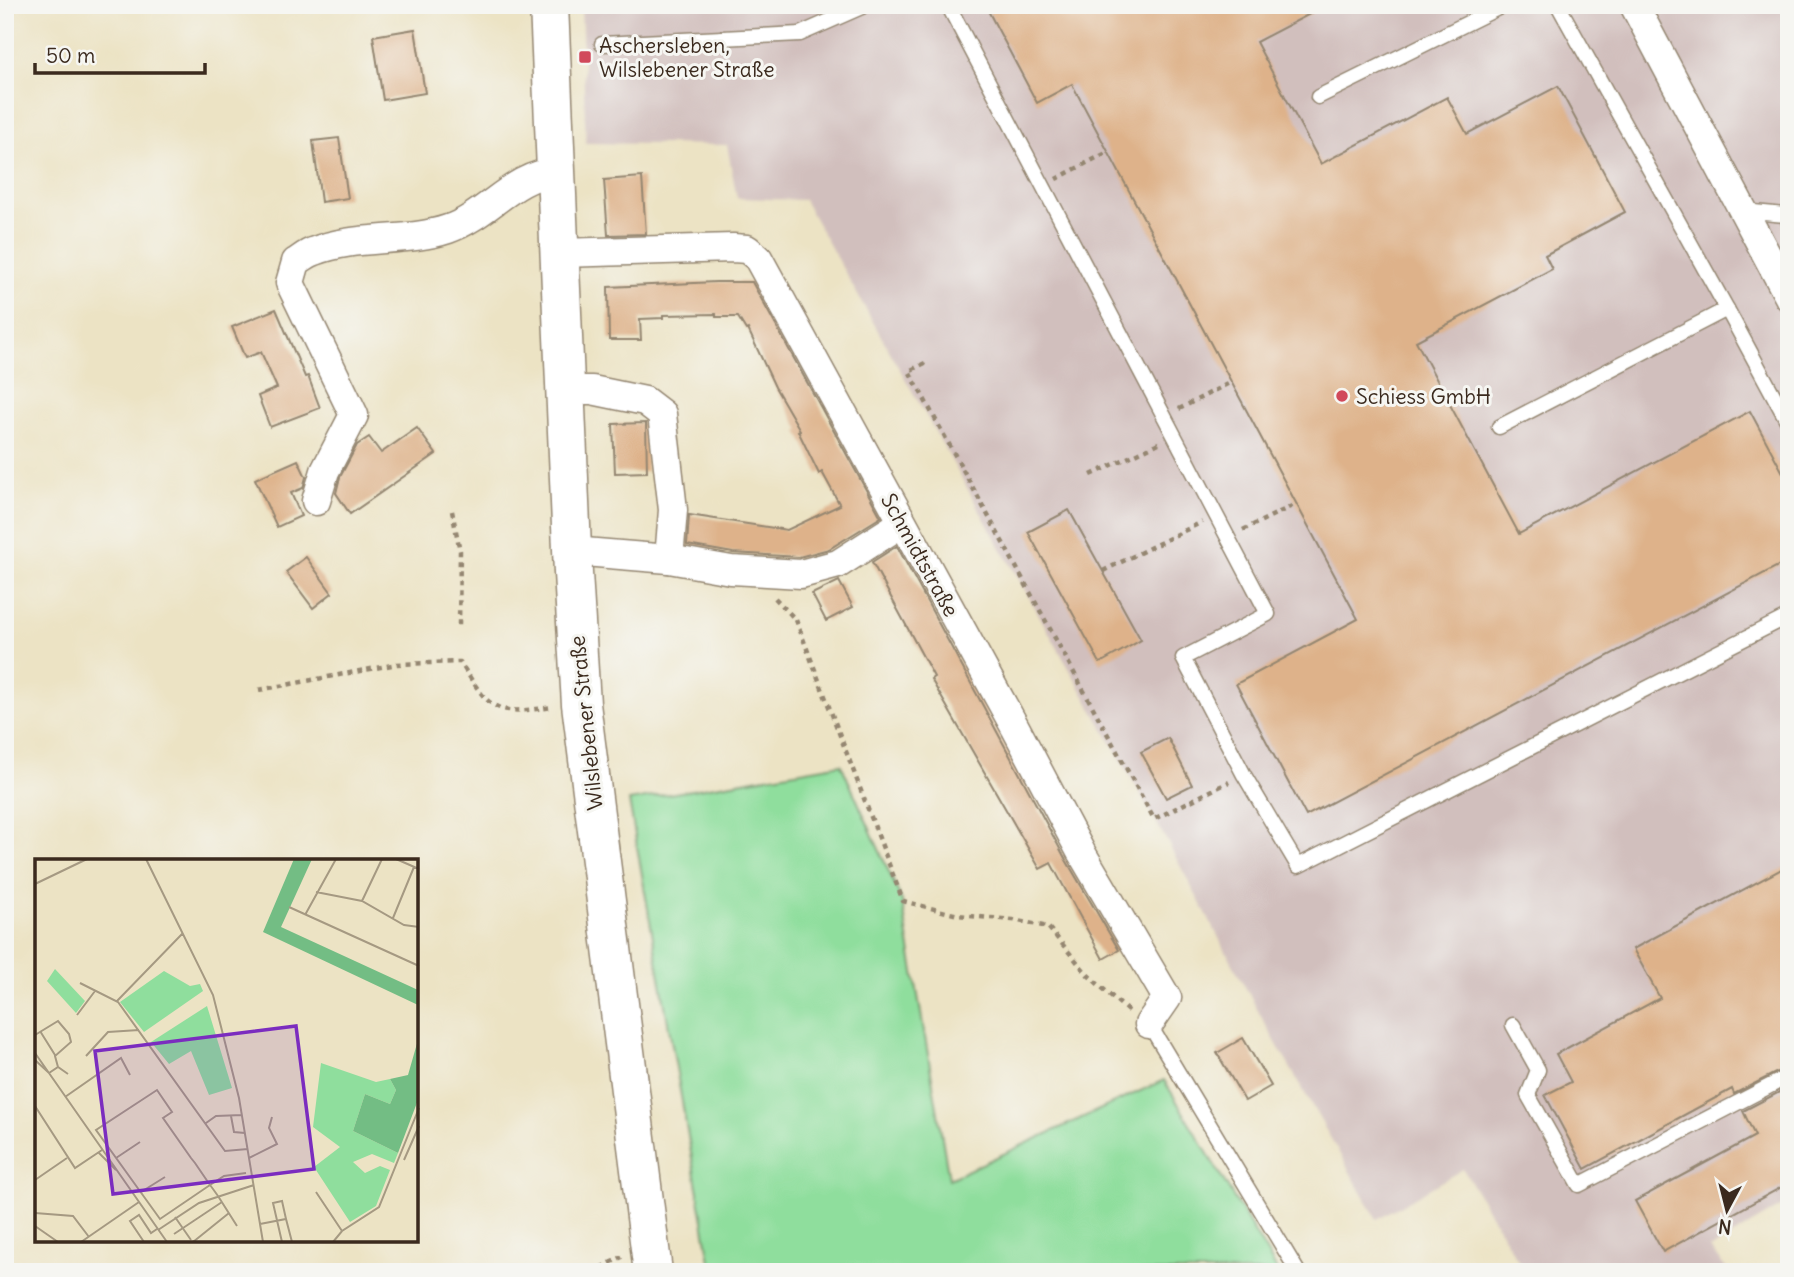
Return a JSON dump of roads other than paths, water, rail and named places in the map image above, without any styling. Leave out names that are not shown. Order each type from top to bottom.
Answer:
[{"type":"street","name":"Wilslebener Straße","points":[[549,5],[572,562],[582,704],[653,1272]]},
{"type":"street","points":[[1634,5],[1789,297]]},
{"type":"street","points":[[316,501],[325,471],[354,415],[290,283],[296,262],[314,251],[334,246],[449,229],[479,212],[522,181],[540,173],[556,172]]},
{"type":"street","name":"Schmidtstraße","points":[[560,253],[733,248],[747,249],[758,258],[1081,852],[1167,998],[1149,1024]]},
{"type":"street","points":[[566,390],[592,390],[645,401],[662,414],[673,510],[669,558]]},
{"type":"street","points":[[572,562],[669,558],[731,570],[802,574],[838,564],[902,523]]},
{"type":"lane","points":[[602,44],[800,34],[866,5]]},
{"type":"lane","points":[[948,5],[1268,614],[1183,659],[1244,775],[1298,866],[1789,616]]},
{"type":"lane","points":[[1318,97],[1504,5]]},
{"type":"lane","points":[[1558,5],[1789,424]]},
{"type":"lane","points":[[1743,211],[1785,215],[1789,222]]},
{"type":"lane","points":[[1499,427],[1727,309]]},
{"type":"lane","points":[[1149,1024],[1298,1272]]},
{"type":"lane","points":[[1513,1025],[1538,1070],[1528,1094],[1579,1185],[1789,1076]]},
{"type":"place","name":"Aschersleben, Wilslebener Straße","points":[[585,57]]},
{"type":"place","name":"Schiess GmbH","points":[[1342,396]]}]
